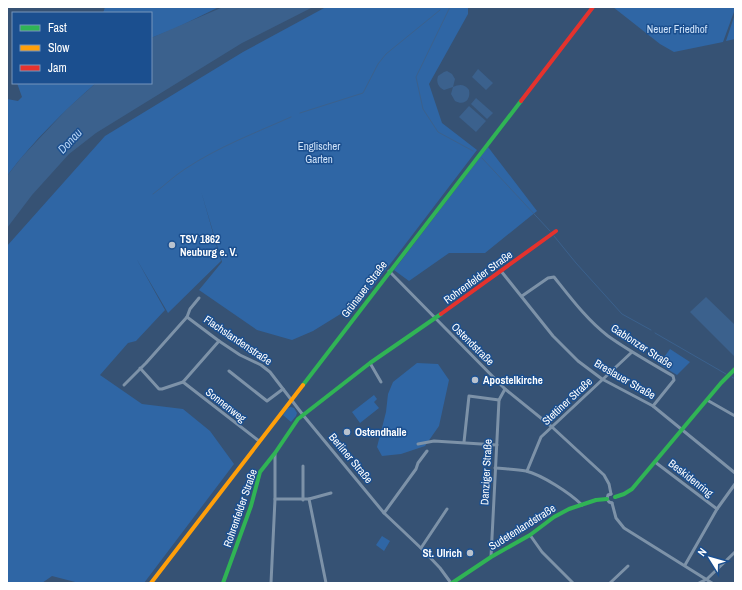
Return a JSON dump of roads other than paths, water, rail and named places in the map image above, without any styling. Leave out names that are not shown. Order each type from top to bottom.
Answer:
[{"type":"street","name":"Grünauer Straße","points":[[151,583],[593,7]]},
{"type":"street","name":"Rohrenfelder Straße","points":[[223,583],[250,506],[260,472],[275,453],[296,421],[370,363],[436,318],[556,231]]},
{"type":"street","name":"Ostendstraße","points":[[389,271],[505,389],[552,427],[604,475],[609,484],[611,494]]},
{"type":"street","name":"Breslauer Straße","points":[[501,271],[556,339],[578,361],[602,379],[653,406],[735,473]]},
{"type":"street","name":"Gablonzer Straße","points":[[522,296],[548,278],[554,277],[579,308],[607,335],[632,352],[673,376],[674,380],[653,406]]},
{"type":"street","points":[[124,385],[187,317],[190,309],[199,298]]},
{"type":"street","name":"Flachslandenstraße","points":[[187,317],[219,341],[261,365],[270,372],[292,400]]},
{"type":"street","points":[[140,368],[159,389],[183,382],[219,341]]},
{"type":"street","name":"Stettiner Straße","points":[[527,471],[541,438],[632,352]]},
{"type":"street","points":[[370,363],[381,382]]},
{"type":"street","points":[[615,497],[632,489],[721,383],[735,369]]},
{"type":"street","points":[[228,371],[267,401],[284,390]]},
{"type":"street","name":"Sonnenweg","points":[[183,382],[259,441]]},
{"type":"street","name":"Danziger Straße","points":[[491,557],[499,400],[505,389]]},
{"type":"street","points":[[464,442],[469,396],[499,400]]},
{"type":"street","name":"Berliner Straße","points":[[292,400],[384,513],[421,548],[452,583]]},
{"type":"street","points":[[707,400],[735,416]]},
{"type":"street","points":[[418,444],[434,441],[497,445]]},
{"type":"street","points":[[384,513],[416,469],[418,463],[427,451]]},
{"type":"street","points":[[272,583],[275,453]]},
{"type":"street","name":"Beskidenring","points":[[655,462],[717,509]]},
{"type":"street","points":[[303,466],[303,500]]},
{"type":"street","points":[[495,468],[527,471],[548,481],[582,505]]},
{"type":"street","name":"Beskidenring","points":[[685,564],[717,509],[735,484]]},
{"type":"street","points":[[275,499],[303,500],[331,493]]},
{"type":"street","points":[[615,497],[611,494],[608,495],[606,499],[612,503],[616,518],[624,528],[685,564],[712,583]]},
{"type":"street","points":[[612,503],[615,501],[615,497]]},
{"type":"street","points":[[310,499],[326,583]]},
{"type":"street","name":"Sudetenlandstraße","points":[[452,583],[491,557],[530,535],[554,517],[569,509],[596,500],[606,499]]},
{"type":"street","points":[[421,548],[447,509]]},
{"type":"street","points":[[530,535],[542,552],[573,583]]},
{"type":"street","points":[[699,583],[707,579],[735,552]]},
{"type":"street","points":[[610,583],[628,566]]},
{"type":"water","name":"Donau","points":[[223,7],[313,7],[242,43],[96,133],[69,154],[32,195],[7,228],[7,176],[21,158],[67,109],[95,84],[152,84],[152,38]]},
{"type":"water","points":[[478,69],[493,83],[486,90],[472,77]]},
{"type":"water","points":[[447,71],[452,74],[455,79],[453,87],[444,90],[439,86],[437,78]]},
{"type":"water","points":[[462,85],[466,87],[469,90],[468,99],[461,103],[455,101],[451,94],[453,87]]},
{"type":"water","points":[[476,98],[493,113],[487,119],[471,104]]},
{"type":"water","points":[[469,106],[486,121],[476,132],[459,117]]},
{"type":"water","points":[[706,297],[735,325],[735,357],[690,312]]},
{"type":"waterway","points":[[450,7],[416,77],[423,109],[438,132],[473,151]]},
{"type":"waterway","points":[[300,113],[363,93],[378,64],[386,54],[440,10]]},
{"type":"waterway","points":[[153,194],[181,172],[210,154],[291,117]]},
{"type":"waterway","points":[[482,158],[550,231]]},
{"type":"waterway","points":[[554,236],[622,314],[651,330]]},
{"type":"waterway","points":[[655,333],[726,374]]},
{"type":"place","name":"TSV 1862 Neuburg e. V.","points":[[172,245]]},
{"type":"place","name":"Apostelkirche","points":[[475,380]]},
{"type":"place","name":"Ostendhalle","points":[[347,432]]},
{"type":"place","name":"St. Ulrich","points":[[470,553]]},
{"type":"park label","name":"Neuer Friedhof","points":[[677,29]]},
{"type":"park label","name":"Englischer Garten","points":[[319,152]]}]
